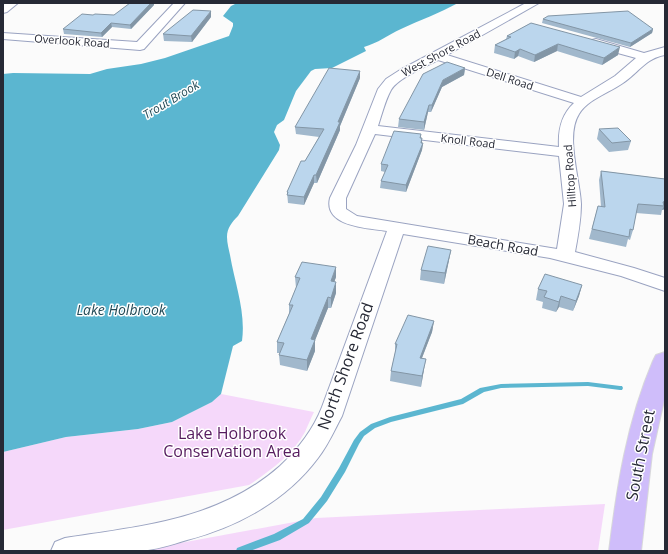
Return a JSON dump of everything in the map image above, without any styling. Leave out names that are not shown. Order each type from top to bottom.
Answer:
[{"type":"main road","name":"South Street","points":[[625,551],[635,475],[645,421],[655,387],[665,361]]},
{"type":"street","points":[[3,10],[13,3]]},
{"type":"street","name":"Overlook Road","points":[[3,36],[140,46],[180,3]]},
{"type":"street","name":"West Shore Road","points":[[340,213],[336,206],[338,198],[385,89],[391,82],[399,75],[534,3]]},
{"type":"street","points":[[506,18],[520,22]]},
{"type":"street","points":[[586,40],[645,57]]},
{"type":"street","name":"Hilltop Road","points":[[565,256],[572,213],[572,186],[566,152],[569,119],[583,102],[619,79],[645,57],[665,51]]},
{"type":"street","name":"Dell Road","points":[[436,55],[583,102]]},
{"type":"street","name":"Knoll Road","points":[[369,129],[566,152]]},
{"type":"street","name":"Beach Road","points":[[340,213],[353,220],[502,244],[565,256],[622,271],[665,285]]},
{"type":"street","name":"North Shore Road","points":[[65,551],[174,531],[209,522],[250,502],[286,476],[311,449],[330,417],[379,273],[397,228]]},
{"type":"green space","name":"Lake Holbrook Conservation Area","points":[[221,394],[314,412],[305,432],[288,455],[249,485],[3,530],[3,452],[66,437],[138,429],[172,422],[212,402]]},
{"type":"green space","points":[[605,504],[598,551],[137,551],[316,518]]},
{"type":"water","name":"Lake Holbrook","points":[[237,3],[458,3],[364,47],[366,51],[332,68],[315,69],[311,71],[296,91],[284,120],[277,125],[274,132],[280,145],[279,150],[238,216],[230,225],[228,231],[227,242],[243,319],[243,330],[242,341],[233,346],[221,394],[212,402],[172,422],[138,429],[66,437],[3,452],[3,74],[90,74],[107,69],[141,64],[165,58],[229,36],[233,23],[223,16],[231,6]]},
{"type":"building","points":[[130,3],[151,3],[130,25],[111,23],[101,33],[63,29],[82,14],[114,15]]},
{"type":"building","points":[[193,10],[211,11],[191,36],[163,34]]},
{"type":"building","points":[[628,11],[653,29],[631,43],[543,19],[548,16]]},
{"type":"building","points":[[531,23],[620,47],[604,58],[558,44],[535,55],[520,49],[515,52],[495,45],[511,37],[507,36]]},
{"type":"building","points":[[447,62],[465,68],[443,80],[432,105],[429,105],[424,122],[399,119],[423,74]]},
{"type":"building","points":[[329,68],[360,71],[338,122],[340,122],[316,175],[314,175],[304,197],[287,195],[301,161],[305,161],[324,129],[295,127]]},
{"type":"building","points":[[618,128],[631,141],[612,143],[599,129]]},
{"type":"building","points":[[394,131],[421,134],[420,138],[422,138],[421,143],[423,143],[406,185],[381,181],[388,165],[381,164]]},
{"type":"building","points":[[601,171],[665,179],[664,206],[638,204],[633,230],[630,229],[629,237],[592,229],[598,206],[605,207]]},
{"type":"building","points":[[428,246],[451,250],[445,273],[421,270]]},
{"type":"building","points":[[302,262],[336,267],[331,281],[336,282],[331,298],[328,297],[311,339],[315,340],[307,360],[279,355],[284,343],[277,342],[293,305],[289,305],[300,278],[295,277]]},
{"type":"building","points":[[545,274],[582,285],[576,301],[561,296],[559,302],[544,297],[547,291],[538,289]]},
{"type":"building","points":[[408,315],[434,321],[420,358],[426,359],[422,376],[391,371],[397,344],[395,344]]},
{"type":"waterway","points":[[240,551],[277,537],[306,521],[324,499],[342,470],[356,442],[362,434],[373,426],[390,420],[463,401],[482,390],[501,386],[588,384],[620,388]]},
{"type":"water label","name":"Trout Brook","points":[[171,100]]}]
